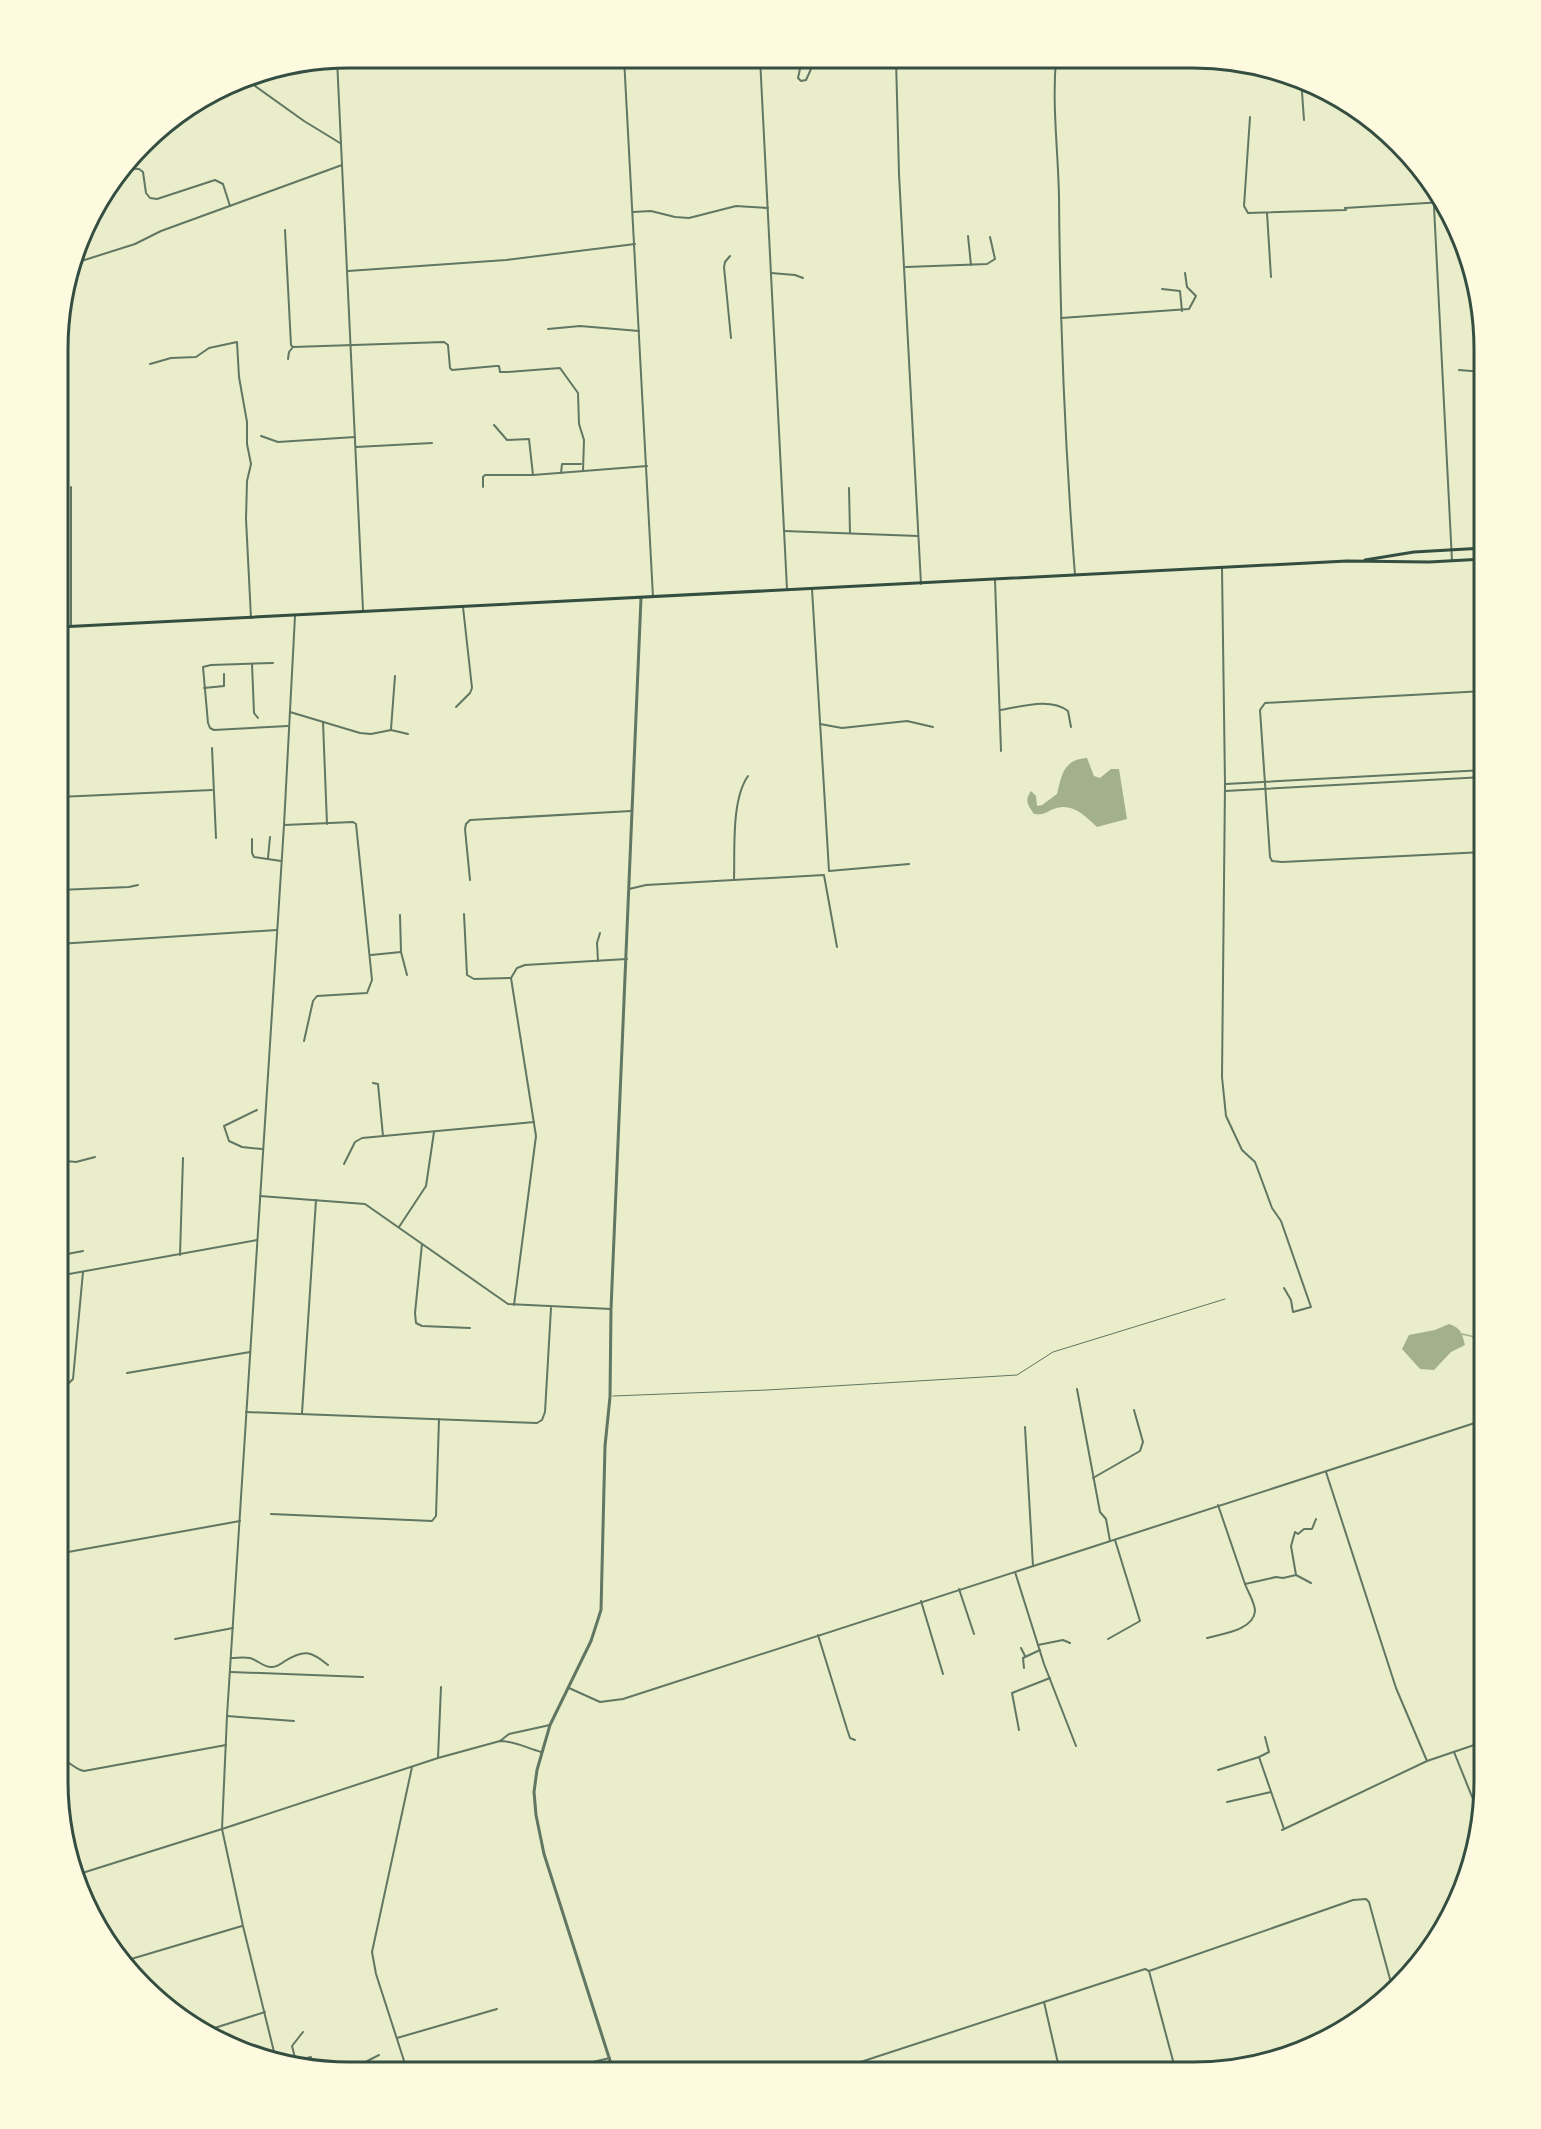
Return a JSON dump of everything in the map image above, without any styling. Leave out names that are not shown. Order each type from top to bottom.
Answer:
[{"type":"main road","points":[[1360,561],[1414,552],[1474,548]]},
{"type":"main road","points":[[68,626],[1360,561],[1407,563],[1474,560]]},
{"type":"street","points":[[337,68],[363,612]]},
{"type":"street","points":[[625,68],[653,597]]},
{"type":"street","points":[[761,68],[787,589]]},
{"type":"street","points":[[800,68],[798,78],[801,81],[806,80],[810,68]]},
{"type":"street","points":[[896,68],[899,174],[906,267],[921,584]]},
{"type":"street","points":[[1056,68],[1061,318],[1075,575]]},
{"type":"street","points":[[253,85],[340,143]]},
{"type":"street","points":[[1302,90],[1304,120]]},
{"type":"street","points":[[1250,117],[1244,206],[1248,213],[1346,210],[1345,208],[1433,203]]},
{"type":"street","points":[[81,262],[135,244],[161,231],[342,165]]},
{"type":"street","points":[[132,169],[143,172],[146,193],[150,198],[157,199],[214,180],[223,184],[230,206]]},
{"type":"street","points":[[633,212],[651,211],[689,218],[736,206],[768,208]]},
{"type":"street","points":[[1435,207],[1452,561]]},
{"type":"street","points":[[1267,213],[1270,277]]},
{"type":"street","points":[[285,230],[291,345],[293,347]]},
{"type":"street","points":[[968,236],[971,265]]},
{"type":"street","points":[[906,267],[987,264],[995,261],[995,251],[990,237]]},
{"type":"street","points":[[347,271],[506,260],[635,244]]},
{"type":"street","points":[[730,256],[724,267],[731,338]]},
{"type":"street","points":[[771,273],[803,278]]},
{"type":"street","points":[[1061,318],[1190,309],[1196,298],[1187,287],[1185,273]]},
{"type":"street","points":[[1162,289],[1180,291],[1182,311]]},
{"type":"street","points":[[548,329],[580,326],[639,331]]},
{"type":"street","points":[[150,364],[171,358],[196,357],[209,348],[237,342],[239,377],[251,464],[247,481],[246,519],[251,618]]},
{"type":"street","points":[[293,347],[444,342],[448,345],[452,370],[496,366],[499,366],[500,372],[561,368],[578,393],[579,424],[584,440],[583,471]]},
{"type":"street","points":[[288,359],[293,347]]},
{"type":"street","points":[[1459,370],[1474,371]]},
{"type":"street","points":[[494,425],[507,440],[530,439],[533,475]]},
{"type":"street","points":[[261,436],[275,442],[355,437]]},
{"type":"street","points":[[356,447],[432,443]]},
{"type":"street","points":[[561,473],[562,464],[581,464]]},
{"type":"street","points":[[483,487],[485,476],[533,475],[647,466]]},
{"type":"street","points":[[71,487],[72,626]]},
{"type":"street","points":[[849,488],[850,533]]},
{"type":"street","points":[[784,531],[918,536]]},
{"type":"street","points":[[1222,568],[1225,784],[1222,1077],[1226,1116],[1242,1150],[1255,1162],[1272,1208],[1281,1221],[1311,1307],[1293,1312],[1291,1300],[1284,1288]]},
{"type":"street","points":[[995,580],[1001,751]]},
{"type":"street","points":[[812,589],[829,872],[909,864]]},
{"type":"street","points":[[611,2062],[540,1840],[534,1792],[541,1752],[550,1725],[591,1641],[601,1610],[605,1446],[610,1396],[611,1310],[641,598]]},
{"type":"street","points":[[456,707],[472,688],[463,607]]},
{"type":"street","points":[[274,2051],[222,1829],[295,616]]},
{"type":"street","points":[[252,663],[254,712],[258,718]]},
{"type":"street","points":[[273,663],[207,665],[202,671],[207,723],[212,729],[289,726]]},
{"type":"street","points":[[204,688],[224,686],[224,674]]},
{"type":"street","points":[[391,730],[395,675]]},
{"type":"street","points":[[1474,692],[1265,703],[1260,710],[1270,857],[1275,862],[1474,852]]},
{"type":"street","points":[[1000,710],[1047,704],[1062,706],[1068,711],[1071,727]]},
{"type":"street","points":[[290,712],[360,733],[371,734],[391,730],[408,734]]},
{"type":"street","points":[[820,724],[842,728],[908,721],[933,727]]},
{"type":"street","points":[[323,722],[327,824]]},
{"type":"street","points":[[212,748],[212,790],[216,838]]},
{"type":"street","points":[[1225,784],[1474,771]]},
{"type":"street","points":[[734,880],[735,834],[740,791],[748,776]]},
{"type":"street","points":[[1225,791],[1474,778]]},
{"type":"street","points":[[68,797],[212,790]]},
{"type":"street","points":[[470,880],[465,826],[470,820],[631,811]]},
{"type":"street","points":[[284,825],[353,822],[357,827],[370,955],[372,981],[367,993],[317,996],[313,1000],[304,1041]]},
{"type":"street","points":[[268,859],[270,837]]},
{"type":"street","points":[[252,839],[253,856],[281,861]]},
{"type":"street","points":[[629,889],[646,885],[824,875],[837,947]]},
{"type":"street","points":[[68,888],[138,885]]},
{"type":"street","points":[[464,914],[468,977],[474,979],[511,978]]},
{"type":"street","points":[[400,915],[401,952],[407,975]]},
{"type":"street","points":[[68,943],[276,930]]},
{"type":"street","points":[[598,961],[597,943],[600,933]]},
{"type":"street","points":[[370,955],[401,952]]},
{"type":"street","points":[[513,1305],[536,1136],[511,978],[517,968],[525,965],[627,959]]},
{"type":"street","points":[[373,1083],[378,1084],[383,1136]]},
{"type":"street","points":[[257,1110],[224,1126],[229,1142],[242,1147],[262,1149]]},
{"type":"street","points":[[344,1164],[355,1142],[359,1139],[534,1122]]},
{"type":"street","points":[[399,1227],[426,1186],[434,1132]]},
{"type":"street","points":[[68,1162],[95,1157]]},
{"type":"street","points":[[180,1255],[183,1158]]},
{"type":"street","points":[[260,1196],[363,1203],[501,1300],[513,1305],[611,1310]]},
{"type":"street","points":[[302,1413],[316,1200]]},
{"type":"street","points":[[68,1274],[257,1240]]},
{"type":"street","points":[[422,1244],[416,1323],[420,1326],[470,1328]]},
{"type":"street","points":[[68,1254],[83,1251]]},
{"type":"street","points":[[68,1384],[74,1375],[83,1272]]},
{"type":"street","points":[[246,1412],[537,1423],[542,1420],[545,1412],[551,1308]]},
{"type":"street","points":[[127,1373],[250,1352]]},
{"type":"street","points":[[1077,1389],[1100,1512],[1106,1519],[1110,1541]]},
{"type":"street","points":[[1093,1478],[1140,1452],[1143,1442],[1134,1410]]},
{"type":"street","points":[[271,1514],[432,1521],[436,1516],[439,1419]]},
{"type":"street","points":[[568,1688],[595,1701],[614,1701],[1474,1423]]},
{"type":"street","points":[[1026,1427],[1033,1566]]},
{"type":"street","points":[[1326,1471],[1396,1688],[1427,1761]]},
{"type":"street","points":[[1207,1638],[1248,1624],[1253,1616],[1254,1608],[1218,1505]]},
{"type":"street","points":[[1296,1575],[1292,1541],[1295,1532],[1298,1534],[1304,1529],[1312,1529],[1316,1519]]},
{"type":"street","points":[[68,1552],[240,1521]]},
{"type":"street","points":[[1108,1639],[1140,1621],[1115,1540]]},
{"type":"street","points":[[1015,1572],[1038,1645],[1076,1746]]},
{"type":"street","points":[[1245,1584],[1296,1575],[1311,1583]]},
{"type":"street","points":[[959,1590],[974,1634]]},
{"type":"street","points":[[921,1602],[944,1674]]},
{"type":"street","points":[[175,1639],[233,1628]]},
{"type":"street","points":[[818,1635],[847,1730],[850,1738],[855,1740]]},
{"type":"street","points":[[1038,1645],[1063,1640],[1070,1643]]},
{"type":"street","points":[[1021,1648],[1025,1656]]},
{"type":"street","points":[[1024,1668],[1022,1660],[1025,1656],[1040,1650]]},
{"type":"street","points":[[231,1658],[248,1658],[259,1661],[266,1667],[272,1667],[298,1653],[305,1652],[316,1655],[328,1665]]},
{"type":"street","points":[[230,1672],[363,1677]]},
{"type":"street","points":[[1019,1730],[1012,1693],[1050,1678]]},
{"type":"street","points":[[438,1758],[441,1687]]},
{"type":"street","points":[[227,1716],[294,1721]]},
{"type":"street","points":[[500,1741],[509,1734],[550,1725]]},
{"type":"street","points":[[1218,1770],[1259,1757],[1269,1751],[1265,1737]]},
{"type":"street","points":[[83,1873],[438,1758],[500,1741],[511,1741],[541,1752]]},
{"type":"street","points":[[68,1762],[84,1771],[226,1745]]},
{"type":"street","points":[[1259,1757],[1283,1829],[1427,1761],[1474,1745]]},
{"type":"street","points":[[1454,1752],[1473,1799]]},
{"type":"street","points":[[404,2062],[373,1965],[372,1952],[412,1767]]},
{"type":"street","points":[[1227,1802],[1271,1792]]},
{"type":"street","points":[[861,2062],[1120,1975],[1140,1969],[1149,1971],[1353,1900],[1366,1899],[1369,1902],[1390,1980]]},
{"type":"street","points":[[132,1959],[243,1926]]},
{"type":"street","points":[[1149,1971],[1173,2062]]},
{"type":"street","points":[[1044,2002],[1058,2062]]},
{"type":"street","points":[[397,2038],[497,2009]]},
{"type":"street","points":[[215,2028],[265,2012]]},
{"type":"street","points":[[295,2056],[292,2046],[303,2032]]},
{"type":"street","points":[[365,2062],[379,2055]]},
{"type":"street","points":[[592,2062],[609,2058]]},
{"type":"lane","points":[[610,1396],[767,1390],[1017,1375],[1053,1352],[1225,1299]]},
{"type":"shaded area","points":[[1087,758],[1094,776],[1100,778],[1111,769],[1119,769],[1127,819],[1097,827],[1071,808],[1058,808],[1043,814],[1034,814],[1028,803],[1031,791],[1036,796],[1037,806],[1042,805],[1057,794],[1062,774],[1068,765],[1079,759]]},
{"type":"shaded area","points":[[1449,1324],[1460,1332],[1465,1345],[1451,1352],[1434,1370],[1420,1369],[1402,1349],[1409,1335],[1435,1330]]},
{"type":"waterway","points":[[1462,1334],[1474,1337]]}]
